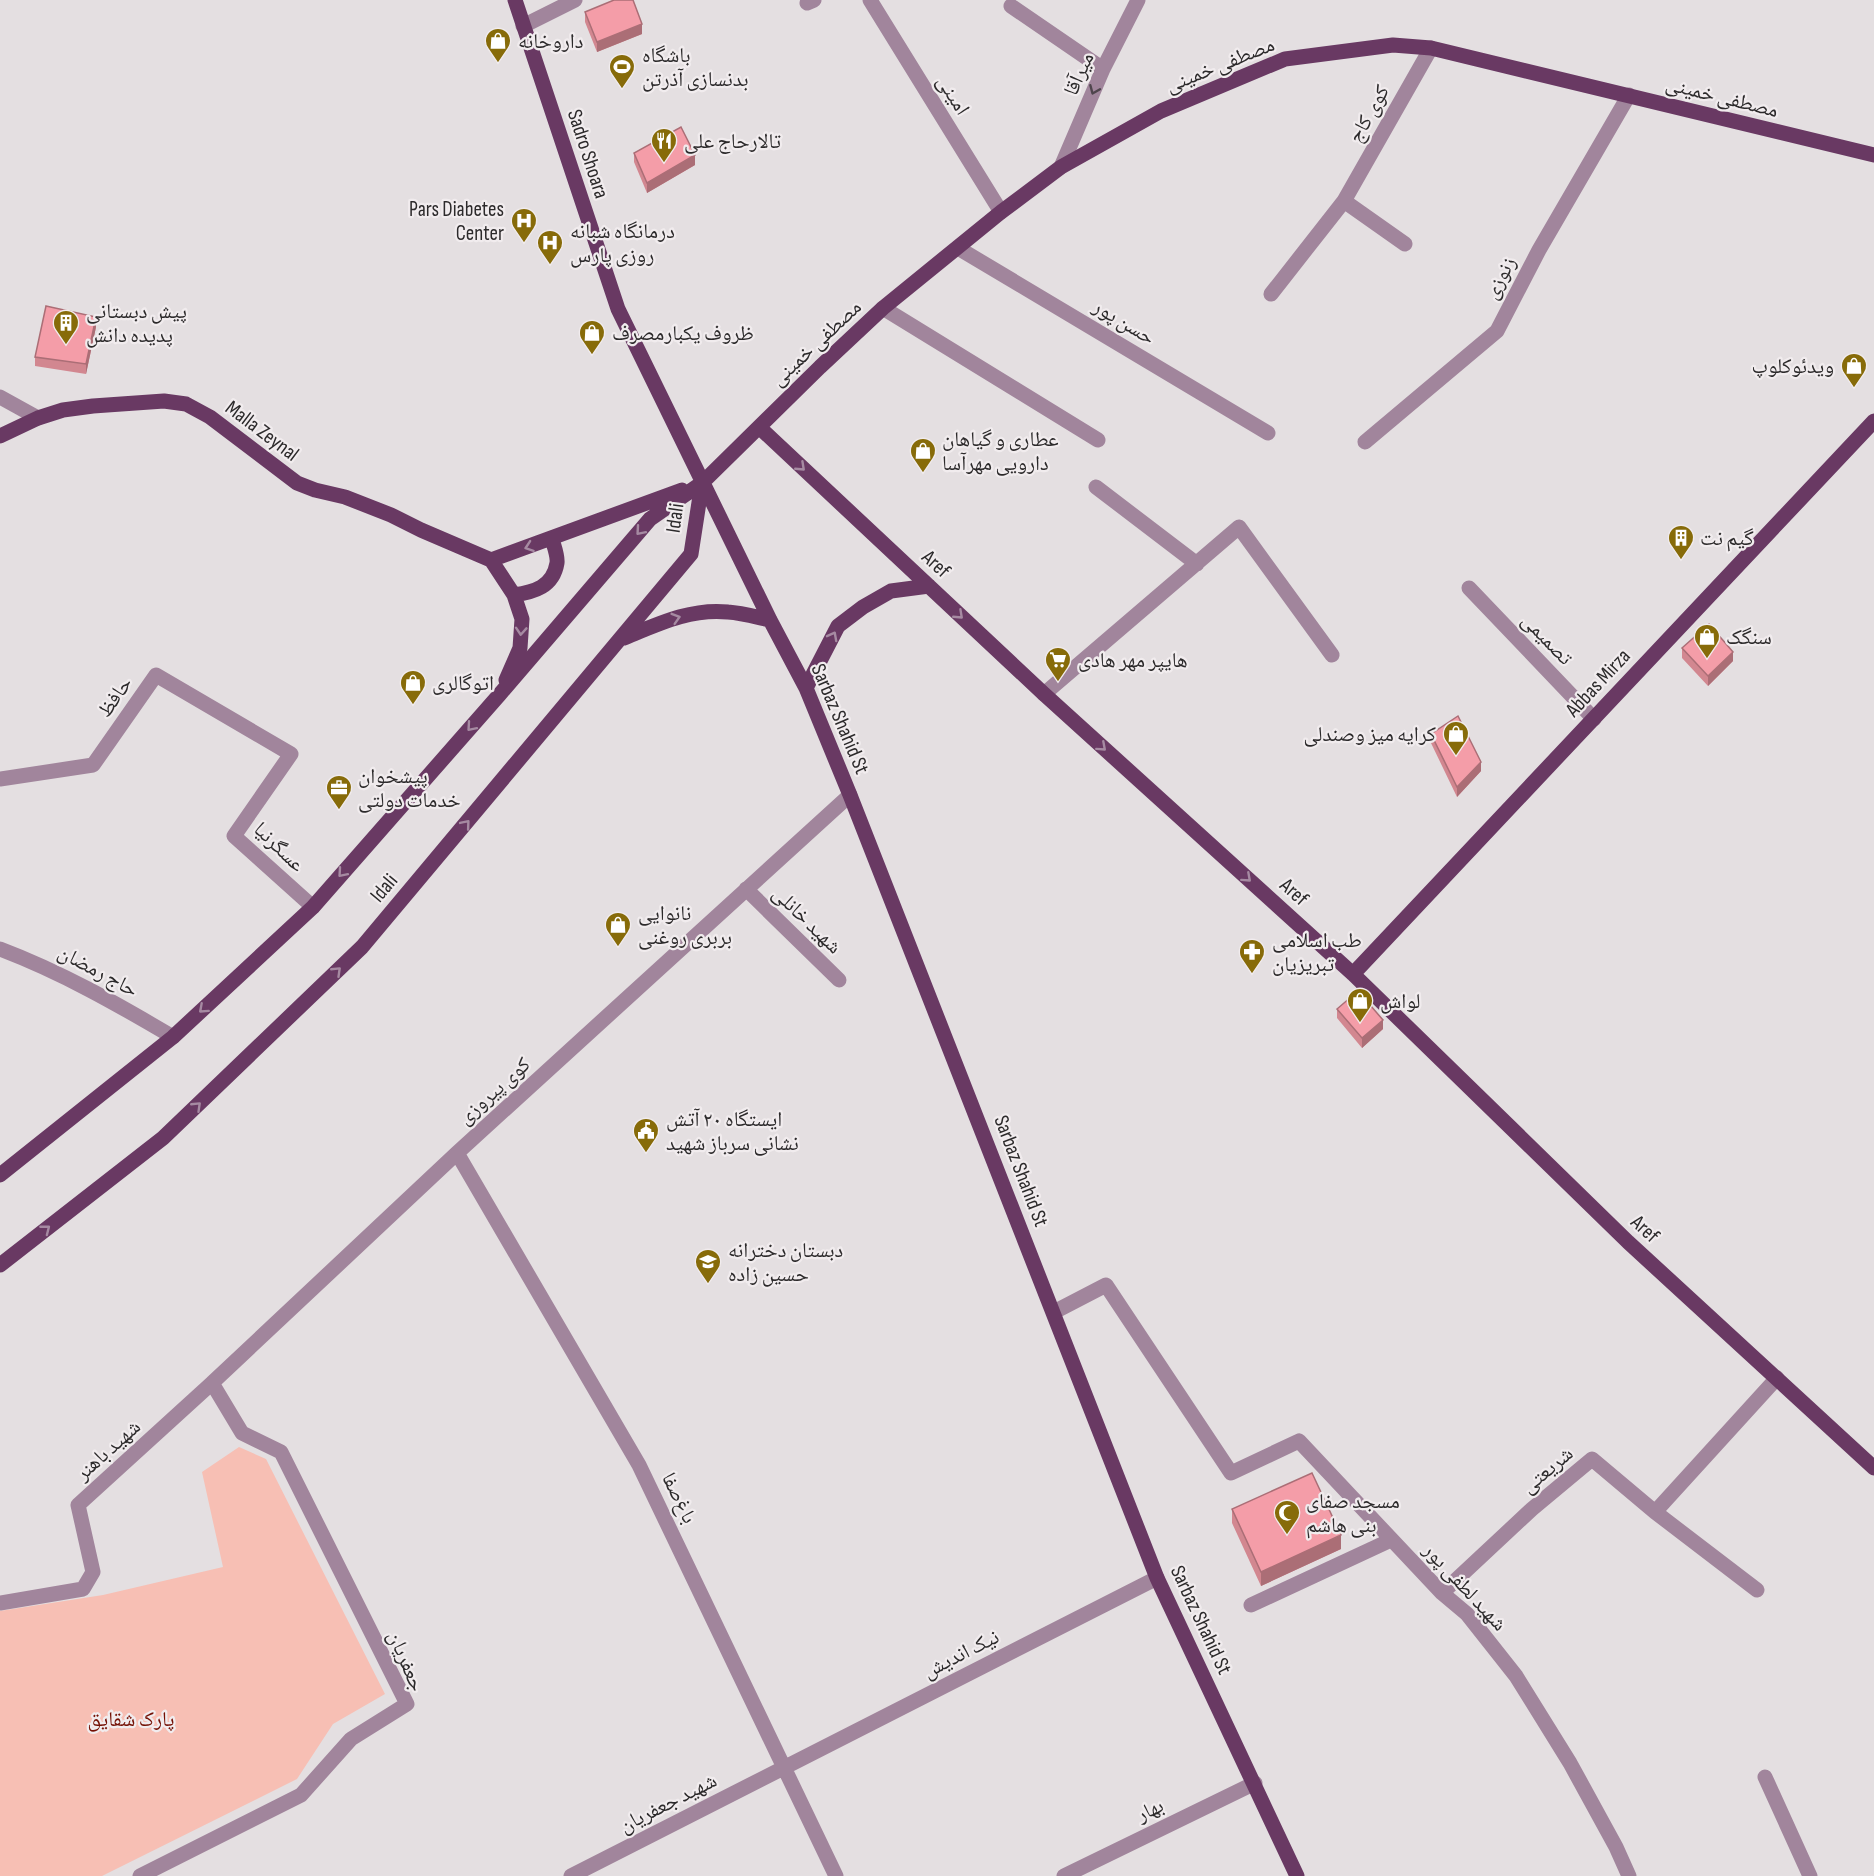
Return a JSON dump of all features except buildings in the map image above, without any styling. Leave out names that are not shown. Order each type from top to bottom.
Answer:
[{"type":"main road","name":"Sadro Shoara","points":[[514,0],[618,309],[702,483]]},
{"type":"main road","name":"مصطفی خمینی","points":[[702,483],[883,308],[1001,212],[1061,167],[1161,111],[1285,59],[1393,45],[1431,48],[1874,155]]},
{"type":"main road","name":"Malla Zeynal","points":[[0,436],[38,418],[63,410],[164,401],[186,404],[210,417],[297,483],[345,497],[391,515],[491,560]]},
{"type":"main road","name":"Abbas Mirza","points":[[1353,974],[1874,421]]},
{"type":"main road","name":"Aref","points":[[759,427],[1044,694],[1353,974],[1628,1242],[1874,1468]]},
{"type":"main road","points":[[500,694],[520,648],[522,619],[514,595],[491,560],[702,483]]},
{"type":"main road","name":"Sarbaz Shahid St","points":[[702,483],[806,688],[1157,1578],[1297,1876]]},
{"type":"main road","name":"Idali","points":[[0,1266],[163,1137],[362,947],[692,554],[702,483]]},
{"type":"main road","name":"Idali","points":[[0,1175],[173,1037],[312,907],[500,694],[650,519],[702,483]]},
{"type":"main road","points":[[514,595],[542,588],[551,579],[557,562],[552,539]]},
{"type":"main road","points":[[806,688],[838,626],[863,607],[891,591],[929,586]]},
{"type":"main road","points":[[621,639],[674,617],[698,612],[727,611],[770,620]]},
{"type":"street","points":[[523,26],[575,0]]},
{"type":"street","name":"امینی","points":[[870,0],[1001,212]]},
{"type":"street","name":"میرآقا","points":[[1061,167],[1103,69],[1138,0]]},
{"type":"street","points":[[1011,6],[1103,69]]},
{"type":"street","name":"کوی کاج","points":[[1271,294],[1344,201],[1431,48]]},
{"type":"street","name":"زنوزی","points":[[1365,442],[1497,331],[1539,250],[1629,95]]},
{"type":"street","points":[[1344,201],[1405,244]]},
{"type":"street","name":"حسن پور","points":[[958,248],[1268,433]]},
{"type":"street","points":[[883,308],[1098,440]]},
{"type":"street","points":[[0,397],[38,418]]},
{"type":"street","points":[[1096,487],[1197,564]]},
{"type":"street","points":[[1044,694],[1239,527],[1332,655]]},
{"type":"street","name":"تصمیمی","points":[[1469,588],[1594,719]]},
{"type":"street","name":"حافظ","points":[[0,779],[93,765],[156,675],[291,754]]},
{"type":"street","name":"عسگرنیا","points":[[291,754],[234,836],[312,907]]},
{"type":"street","name":"کوی پیروزی","points":[[212,1383],[457,1153],[850,795]]},
{"type":"street","name":"شهید خانلی","points":[[746,889],[840,980]]},
{"type":"street","name":"حاج رمضان","points":[[0,949],[32,961],[102,995],[173,1037]]},
{"type":"street","name":"باغ‌صفا","points":[[457,1153],[639,1465],[836,1876]]},
{"type":"street","name":"شهید لطفی پور","points":[[1054,1312],[1106,1285],[1232,1473],[1299,1441],[1442,1593],[1467,1614],[1516,1676],[1570,1763],[1616,1847],[1629,1876]]},
{"type":"street","points":[[1757,1590],[1655,1512],[1777,1378]]},
{"type":"street","name":"جعفریان","points":[[140,1876],[301,1795],[351,1739],[407,1704],[280,1452],[242,1433],[212,1383]]},
{"type":"street","name":"شهید باهنر","points":[[0,1603],[82,1589],[93,1572],[78,1505],[212,1383]]},
{"type":"street","name":"شریعتی","points":[[1442,1593],[1532,1509],[1592,1459],[1655,1512]]},
{"type":"street","points":[[1251,1605],[1391,1540]]},
{"type":"street","name":"نیک اندیش","points":[[784,1768],[1157,1578]]},
{"type":"street","name":"شهید جعفریان","points":[[571,1876],[784,1768]]},
{"type":"street","points":[[1766,1777],[1810,1876]]},
{"type":"street","name":"بهار","points":[[1064,1876],[1255,1783]]},
{"type":"green space","name":"پارک شقایق","points":[[239,1447],[266,1459],[385,1694],[333,1724],[297,1779],[102,1876],[0,1876],[0,1611],[103,1595],[223,1567],[202,1472]]},
{"type":"place","name":"داروخانه","points":[[498,64]]},
{"type":"place","name":"باشگاه بدنسازی آذرتن","points":[[622,90]]},
{"type":"place","name":"تالارحاج علی","points":[[664,164]]},
{"type":"place","name":"Pars Diabetes Center","points":[[524,244]]},
{"type":"place","name":"درمانگاه شبانه روزی پارس","points":[[550,266]]},
{"type":"place","name":"پیش دبستانی پدیده دانش","points":[[66,346]]},
{"type":"place","name":"ظروف یکبارمصرف","points":[[592,356]]},
{"type":"place","name":"ویدئوکلوپ","points":[[1854,389]]},
{"type":"place","name":"عطاری و گیاهان دارویی مهرآسا","points":[[923,474]]},
{"type":"place","name":"گیم نت","points":[[1681,561]]},
{"type":"place","name":"سنگک","points":[[1707,660]]},
{"type":"place","name":"هایپر مهر هادی","points":[[1058,683]]},
{"type":"place","name":"اتوگالری","points":[[413,706]]},
{"type":"place","name":"کرایه میز وصندلی","points":[[1456,757]]},
{"type":"place","name":"پیشخوان خدمات دولتی","points":[[339,811]]},
{"type":"place","name":"نانوایی بربری روغنی","points":[[618,948]]},
{"type":"place","name":"طب اسلامی تبریزیان","points":[[1252,975]]},
{"type":"place","name":"لواش","points":[[1360,1024]]},
{"type":"place","name":"ایستگاه ۲۰ آتش نشانی سرباز شهید","points":[[646,1154]]},
{"type":"place","name":"دبستان دخترانه حسین زاده","points":[[708,1285]]},
{"type":"place","name":"مسجد صفای بنی هاشم","points":[[1287,1536]]}]
